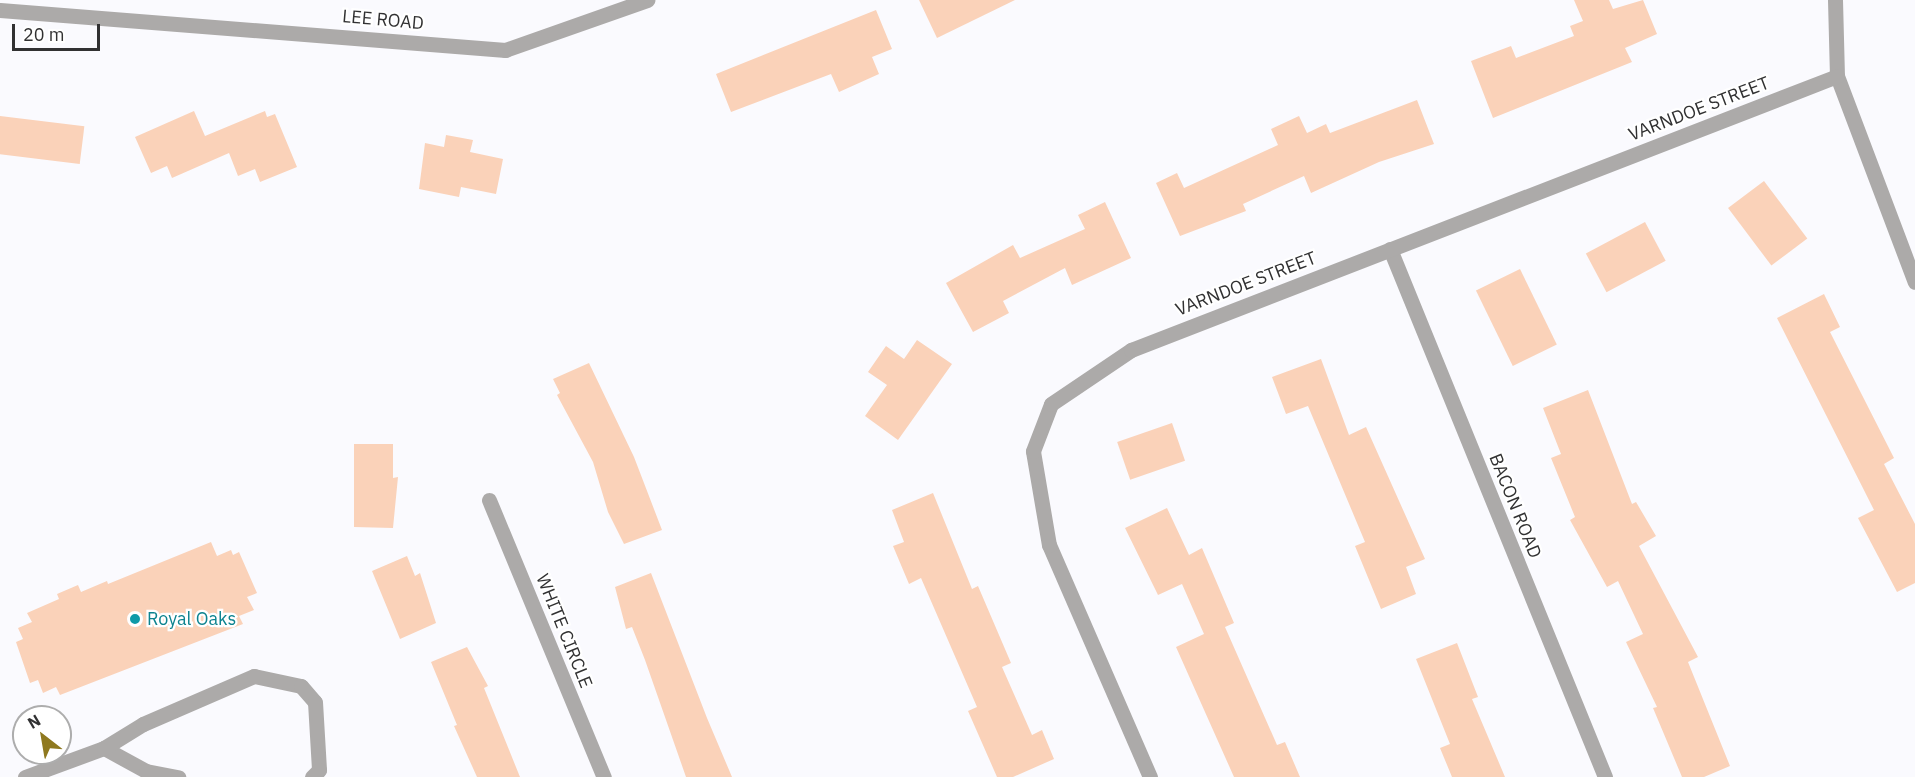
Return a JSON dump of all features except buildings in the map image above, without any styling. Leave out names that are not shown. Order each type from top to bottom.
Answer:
[{"type":"street","name":"LEE ROAD","points":[[0,10],[505,50],[646,0]]},
{"type":"street","points":[[1835,0],[1837,76],[1915,282]]},
{"type":"street","name":"VARNDOE STREET","points":[[1150,777],[1049,545],[1033,451],[1051,404],[1131,350],[1837,76]]},
{"type":"street","name":"BACON ROAD","points":[[1390,249],[1605,777]]},
{"type":"street","name":"WHITE CIRCLE","points":[[489,500],[604,777]]},
{"type":"street","points":[[26,777],[104,748],[143,724],[254,676],[302,686],[315,702],[320,770],[312,777]]},
{"type":"street","points":[[104,748],[146,771],[178,777]]},
{"type":"place","name":"Royal Oaks","points":[[135,619]]}]
